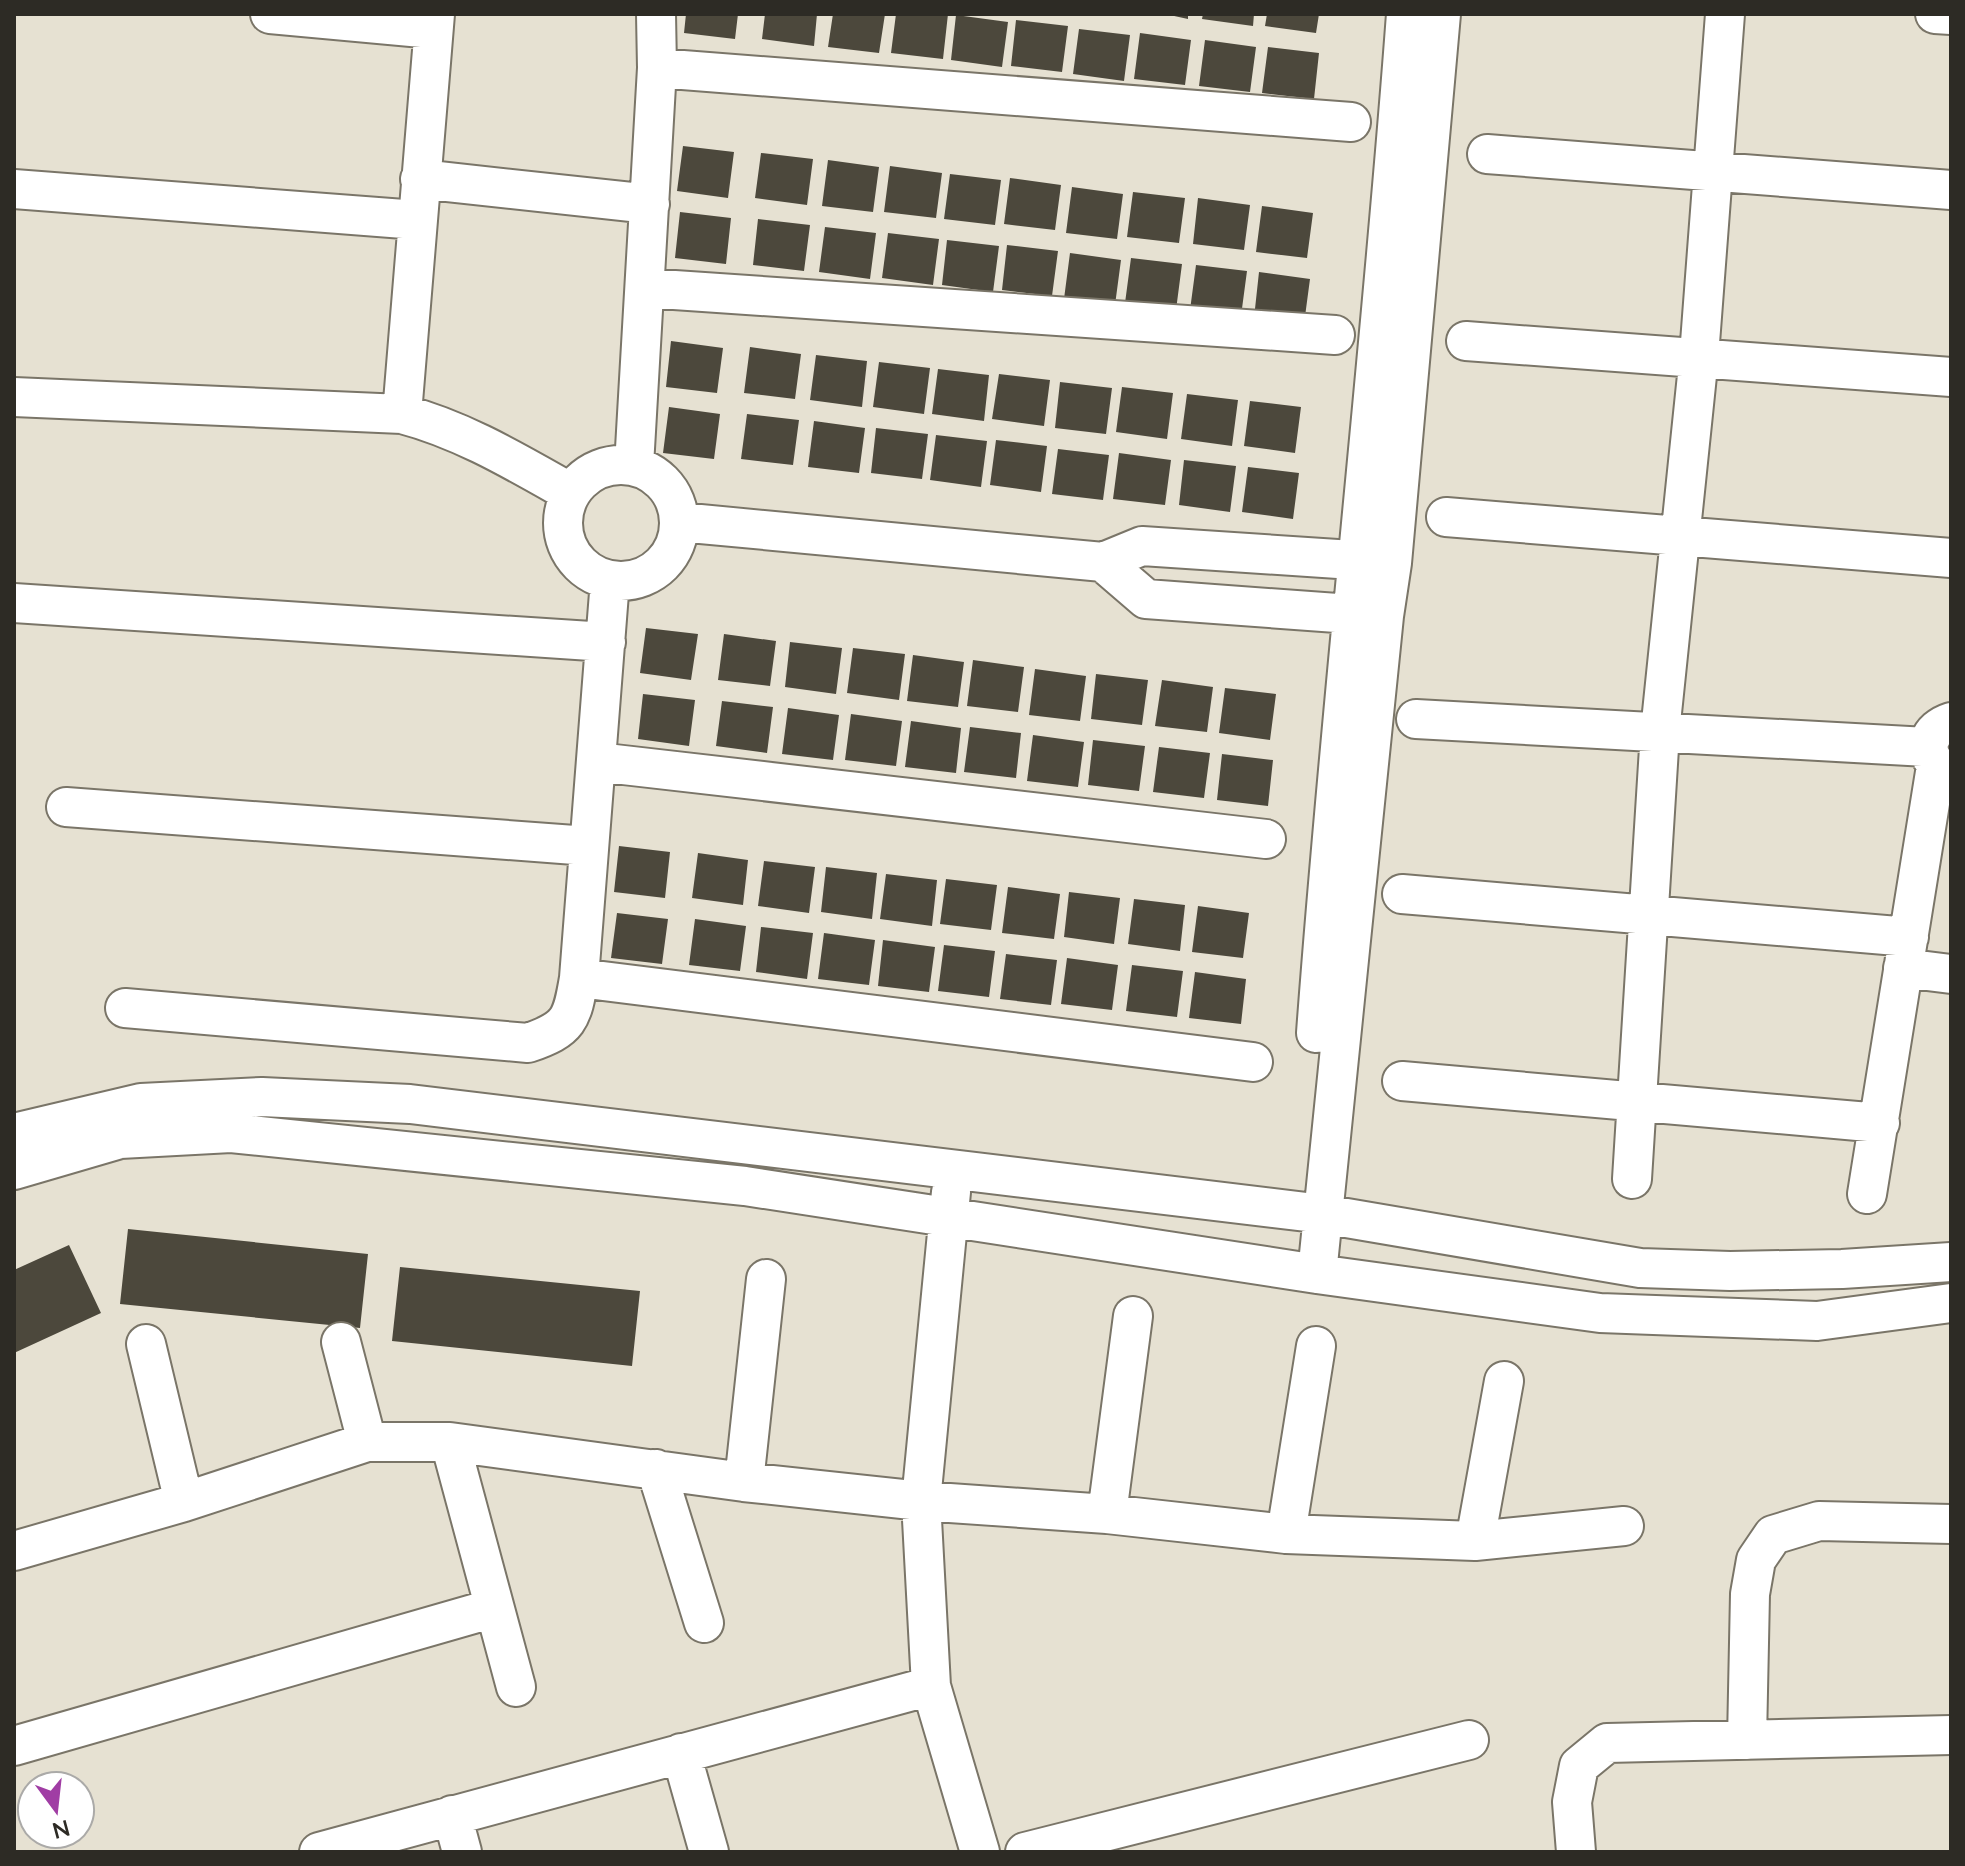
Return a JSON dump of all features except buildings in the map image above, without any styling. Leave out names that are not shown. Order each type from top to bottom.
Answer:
[{"type":"street","points":[[270,14],[434,22],[402,414]]},
{"type":"street","points":[[634,466],[657,68],[656,14]]},
{"type":"street","points":[[1375,561],[1390,233],[1406,14]]},
{"type":"street","points":[[1308,1272],[1368,615],[1441,14]]},
{"type":"street","points":[[1632,1179],[1646,914],[1660,732],[1699,356],[1725,14]]},
{"type":"street","points":[[1935,14],[1951,15]]},
{"type":"street","points":[[657,68],[1351,122]]},
{"type":"street","points":[[1487,154],[1951,190]]},
{"type":"street","points":[[420,179],[650,204]]},
{"type":"street","points":[[14,189],[417,220]]},
{"type":"street","points":[[645,288],[1335,335]]},
{"type":"street","points":[[1466,341],[1951,377]]},
{"type":"street","points":[[14,397],[402,414],[441,424],[571,493]]},
{"type":"street","points":[[615,465],[644,469],[662,482],[675,500],[679,522],[677,539],[670,554],[644,576],[627,580],[610,580],[589,572],[573,556],[564,536],[564,513],[571,493],[583,479],[598,469],[615,465]]},
{"type":"street","points":[[1446,517],[1951,558]]},
{"type":"street","points":[[679,522],[1103,562],[1142,546],[1375,561]]},
{"type":"street","points":[[1103,562],[1146,599],[1368,615]]},
{"type":"street","points":[[125,1008],[528,1043],[555,1034],[573,1013],[579,978],[610,580]]},
{"type":"street","points":[[14,603],[606,642]]},
{"type":"street","points":[[1416,719],[1941,751],[1867,1194]]},
{"type":"street","points":[[597,762],[1266,839]]},
{"type":"street","points":[[66,807],[588,846]]},
{"type":"street","points":[[1402,894],[1646,914],[1906,953],[1951,974]]},
{"type":"street","points":[[579,978],[1253,1062]]},
{"type":"street","points":[[1402,1081],[1880,1123]]},
{"type":"street","points":[[14,1133],[141,1103],[262,1097],[410,1104],[1313,1213],[1640,1268],[1730,1271],[1951,1262]]},
{"type":"street","points":[[14,1170],[120,1139],[231,1133],[745,1186],[1600,1313],[1817,1321],[1951,1303]]},
{"type":"street","points":[[953,1169],[921,1501],[931,1686],[980,1852]]},
{"type":"street","points":[[1817,1269],[1817,1321]]},
{"type":"street","points":[[744,1482],[766,1279]]},
{"type":"street","points":[[1107,1514],[1133,1316]]},
{"type":"street","points":[[341,1342],[367,1442]]},
{"type":"street","points":[[146,1344],[184,1502]]},
{"type":"street","points":[[1286,1534],[1316,1346]]},
{"type":"street","points":[[1475,1541],[1504,1381]]},
{"type":"street","points":[[14,1551],[184,1502],[367,1442],[450,1442],[744,1482],[921,1501],[1107,1514],[1286,1534],[1475,1541],[1624,1526]]},
{"type":"street","points":[[450,1442],[516,1687]]},
{"type":"street","points":[[656,1469],[704,1623]]},
{"type":"street","points":[[1747,1740],[1750,1594],[1756,1560],[1773,1535],[1819,1521],[1951,1524]]},
{"type":"street","points":[[14,1746],[494,1608]]},
{"type":"street","points":[[319,1852],[931,1686]]},
{"type":"street","points":[[1576,1852],[1572,1802],[1579,1766],[1607,1743],[1951,1735]]},
{"type":"street","points":[[1025,1852],[1469,1740]]},
{"type":"street","points":[[681,1753],[709,1852]]},
{"type":"street","points":[[452,1815],[462,1852]]}]
